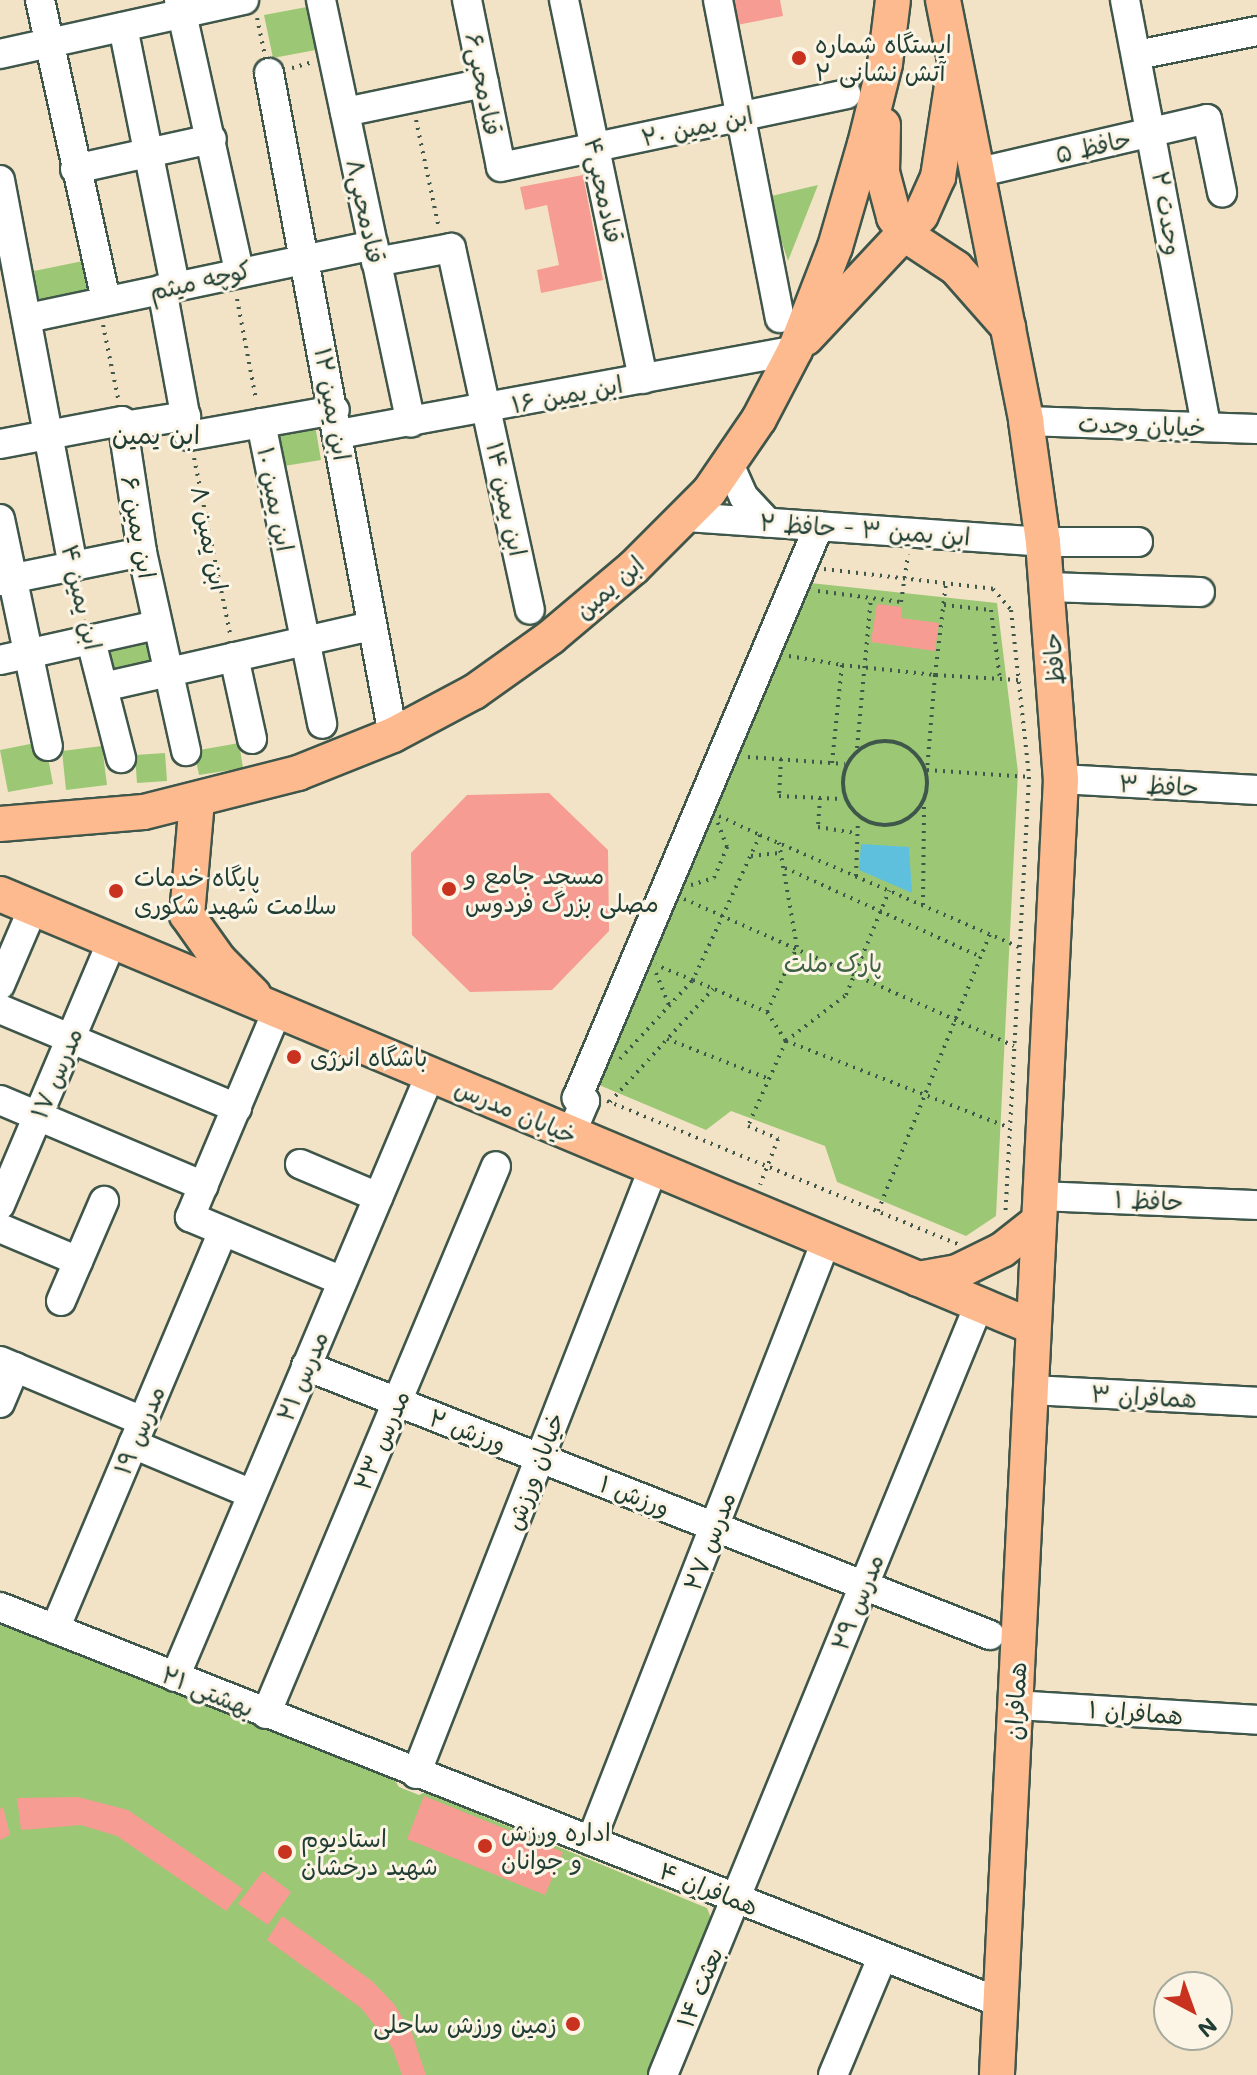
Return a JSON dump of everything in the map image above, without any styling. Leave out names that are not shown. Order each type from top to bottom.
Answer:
[{"type":"main road","name":"ابن یمین","points":[[0,824],[131,813],[197,801],[298,773],[393,735],[474,692],[551,637],[687,517],[729,464],[795,350],[846,211],[885,64],[893,0]]},
{"type":"main road","name":"حافظ","points":[[943,0],[980,172],[1026,421],[1047,587],[1040,1208],[1033,1327]]},
{"type":"main road","points":[[795,350],[906,235],[938,177],[956,60]]},
{"type":"main road","points":[[885,64],[882,172],[889,206],[906,235],[956,268],[1008,328]]},
{"type":"main road","points":[[956,268],[981,259],[994,245]]},
{"type":"main road","points":[[124,946],[157,945],[187,915],[197,801]]},
{"type":"main road","name":"خیابان مدرس","points":[[0,894],[1033,1327]]},
{"type":"main road","points":[[187,915],[234,977],[277,1011]]},
{"type":"main road","points":[[918,1279],[957,1272],[1002,1250],[1040,1208]]},
{"type":"main road","name":"همافران","points":[[997,2075],[1033,1327]]},
{"type":"street","points":[[40,0],[102,302]]},
{"type":"street","name":"قنادمحبی۸","points":[[321,0],[411,423]]},
{"type":"street","name":"قنادمحبی۶","points":[[467,0],[501,167]]},
{"type":"street","name":"قنادمحبی۴","points":[[564,0],[643,379]]},
{"type":"street","points":[[718,0],[780,318]]},
{"type":"street","name":"وحدت ۲","points":[[1125,0],[1153,131],[1206,426]]},
{"type":"street","points":[[0,54],[123,27],[180,7],[250,7]]},
{"type":"street","points":[[180,7],[212,139],[235,272]]},
{"type":"street","points":[[123,27],[150,154],[188,426]]},
{"type":"street","points":[[1137,55],[1257,31]]},
{"type":"street","name":"ابن یمین ۱۲","points":[[269,73],[337,422],[371,626],[393,735]]},
{"type":"street","points":[[345,112],[484,83]]},
{"type":"street","name":"ابن یمین ۲۰","points":[[501,167],[846,94]]},
{"type":"street","name":"حافظ ۵","points":[[980,172],[1207,119],[1222,192]]},
{"type":"street","points":[[75,169],[212,139]]},
{"type":"street","name":"ابن یمین ۴","points":[[0,180],[5,229],[28,318],[73,567]]},
{"type":"street","name":"کوچه میثم","points":[[28,318],[306,257],[447,248]]},
{"type":"street","name":"ابن یمین ۱۴","points":[[447,248],[487,409],[530,609]]},
{"type":"street","name":"ابن یمین ۱۶","points":[[0,444],[123,424],[411,423],[795,350]]},
{"type":"street","name":"خیابان وحدت","points":[[1026,421],[1257,429]]},
{"type":"street","name":"ابن یمین ۱۰","points":[[261,423],[322,724]]},
{"type":"street","name":"ابن یمین ۶","points":[[123,424],[142,552],[186,751]]},
{"type":"street","points":[[729,464],[749,504],[768,523]]},
{"type":"street","name":"ابن یمین ۳ - حافظ ۲","points":[[687,517],[1043,542],[1138,542]]},
{"type":"street","points":[[0,519],[6,580],[29,654],[48,746]]},
{"type":"street","points":[[571,1134],[585,1101],[577,1098],[805,578],[819,526]]},
{"type":"street","points":[[6,580],[142,552]]},
{"type":"street","points":[[1047,587],[1200,592]]},
{"type":"street","points":[[0,660],[157,625]]},
{"type":"street","points":[[103,687],[371,626]]},
{"type":"street","name":"ابن یمین ۴","points":[[91,641],[121,758]]},
{"type":"street","points":[[234,657],[252,739]]},
{"type":"street","name":"حافظ ۳","points":[[1045,778],[1257,790]]},
{"type":"street","points":[[0,985],[33,908]]},
{"type":"street","name":"مدرس ۱۷","points":[[3,1189],[71,1038],[124,946]]},
{"type":"street","points":[[0,1009],[237,1108]]},
{"type":"street","points":[[277,1011],[190,1217],[342,1281]]},
{"type":"street","name":"مدرس ۲۱","points":[[175,1677],[430,1075]]},
{"type":"street","points":[[0,1100],[204,1186]]},
{"type":"street","points":[[300,1164],[378,1197]]},
{"type":"street","name":"مدرس ۲۳","points":[[266,1714],[496,1166]]},
{"type":"street","name":"خیابان ورزش","points":[[416,1774],[653,1169]]},
{"type":"street","points":[[61,1301],[104,1201]]},
{"type":"street","name":"حافظ ۱","points":[[1040,1208],[1257,1205]]},
{"type":"street","points":[[0,1228],[78,1261]]},
{"type":"street","name":"مدرس ۱۹","points":[[55,1629],[223,1231]]},
{"type":"street","name":"مدرس ۲۷","points":[[591,1841],[826,1241]]},
{"type":"street","name":"مدرس ۲۹","points":[[735,1899],[979,1305]]},
{"type":"street","points":[[0,1403],[7,1364],[252,1494]]},
{"type":"street","name":"ورزش ۲","points":[[306,1366],[540,1458]]},
{"type":"street","name":"همافران ۳","points":[[1031,1390],[1257,1402]]},
{"type":"street","name":"ورزش ۱","points":[[540,1458],[990,1635]]},
{"type":"street","name":"بهشتی ۲۱","points":[[0,1607],[416,1774]]},
{"type":"street","name":"همافران ۱","points":[[1015,1705],[1257,1720]]},
{"type":"street","name":"همافران ۴","points":[[416,1774],[1001,2003]]},
{"type":"street","name":"بعثت ۱۴","points":[[663,2075],[735,1899]]},
{"type":"street","points":[[833,2075],[882,1958]]},
{"type":"path","points":[[250,7],[269,73],[333,58]]},
{"type":"path","points":[[412,98],[447,248]]},
{"type":"path","name":"ابن یمین ۱۰","points":[[235,272],[261,423]]},
{"type":"path","points":[[102,302],[123,424]]},
{"type":"path","name":"ابن یمین ۸","points":[[188,426],[234,657]]},
{"type":"path","name":"ابن یمین ۴","points":[[73,567],[91,641]]},
{"type":"path","points":[[805,578],[904,578],[993,589],[1011,610],[1018,680],[1045,778],[1020,947],[1005,1217],[995,1227]]},
{"type":"path","points":[[805,578],[871,598],[901,602],[904,578]]},
{"type":"path","points":[[923,905],[924,805],[946,583]]},
{"type":"path","points":[[857,751],[871,598]]},
{"type":"path","points":[[944,605],[991,610],[1000,679]]},
{"type":"path","points":[[779,654],[865,668],[1018,680]]},
{"type":"path","points":[[832,763],[842,665]]},
{"type":"path","points":[[738,768],[748,742]]},
{"type":"path","points":[[856,876],[858,820],[842,799],[845,764],[864,742],[911,745],[927,770]]},
{"type":"path","points":[[743,756],[845,764]]},
{"type":"path","points":[[781,759],[779,796],[842,799]]},
{"type":"path","points":[[927,770],[1045,778]]},
{"type":"path","points":[[820,798],[818,827],[857,833]]},
{"type":"path","points":[[675,911],[685,887],[714,878],[727,847],[716,815],[721,803]]},
{"type":"path","points":[[858,820],[905,823],[924,805]]},
{"type":"path","points":[[716,815],[1020,947]]},
{"type":"path","points":[[613,1066],[693,980],[760,835]]},
{"type":"path","points":[[767,1012],[797,947],[779,843]]},
{"type":"path","points":[[751,856],[782,853]]},
{"type":"path","points":[[785,868],[981,957]]},
{"type":"path","points":[[750,1209],[778,1139],[748,1126],[786,1041],[846,995],[889,891]]},
{"type":"path","points":[[681,898],[1014,1046]]},
{"type":"path","points":[[878,1211],[990,934]]},
{"type":"path","points":[[658,950],[653,963],[669,1006]]},
{"type":"path","points":[[653,963],[767,1012],[786,1041],[1010,1128]]},
{"type":"path","points":[[610,1102],[713,989]]},
{"type":"path","points":[[667,1039],[769,1079]]},
{"type":"path","points":[[597,1098],[965,1246]]},
{"type":"green space","points":[[312,6],[321,49],[273,58],[264,15]]},
{"type":"green space","points":[[818,185],[788,261],[767,197]]},
{"type":"green space","points":[[83,261],[89,296],[40,305],[34,271]]},
{"type":"green space","points":[[315,425],[321,460],[278,467],[272,432]]},
{"type":"green space","name":"پارک ملت","points":[[801,582],[997,603],[1018,772],[996,1216],[966,1236],[837,1182],[825,1146],[731,1111],[706,1130],[592,1082]]},
{"type":"green space","points":[[152,633],[158,668],[115,676],[108,641]]},
{"type":"green space","points":[[45,741],[53,784],[8,792],[0,750]]},
{"type":"green space","points":[[239,743],[243,768],[199,775],[194,751]]},
{"type":"green space","points":[[102,746],[107,785],[66,790],[62,751]]},
{"type":"green space","points":[[165,753],[167,781],[137,783],[135,755]]},
{"type":"green space","name":"استادیوم شهید درخشان","points":[[0,1616],[394,1779],[399,1787],[419,1795],[425,1792],[707,1908],[713,1923],[650,2075],[0,2075]]},
{"type":"water","points":[[861,844],[909,847],[912,893],[859,870]]},
{"type":"building","points":[[733,0],[780,0],[783,16],[737,25]]},
{"type":"building","points":[[583,175],[603,280],[541,293],[537,270],[559,265],[547,205],[525,210],[520,187]]},
{"type":"building","points":[[877,604],[902,607],[901,618],[939,623],[935,651],[871,642]]},
{"type":"building","points":[[549,793],[608,850],[609,931],[552,990],[470,992],[412,935],[411,853],[467,795]]},
{"type":"building","name":"اداره ورزش و جوانان","points":[[424,1796],[563,1852],[545,1895],[407,1839]]},
{"type":"building","points":[[78,1797],[128,1810],[243,1889],[226,1911],[117,1836],[81,1825],[21,1830],[17,1798]]},
{"type":"building","points":[[3,1807],[10,1835],[0,1840],[0,1809]]},
{"type":"building","points":[[263,1871],[291,1892],[268,1925],[238,1904]]},
{"type":"building","points":[[282,1916],[372,1981],[394,2004],[412,2033],[426,2075],[402,2075],[392,2047],[361,2008],[267,1940]]},
{"type":"place","name":"ایستگاه شماره ۲ آتش نشانی","points":[[799,58]]},
{"type":"place","name":"مسجد جامع و مصلی بزرگ فردوس","points":[[449,889]]},
{"type":"place","name":"پایگاه خدمات سلامت شهید شکوری","points":[[116,891]]},
{"type":"place","name":"باشگاه انرژی","points":[[294,1057]]},
{"type":"place","name":"اداره ورزش و جوانان","points":[[485,1846]]},
{"type":"place","name":"استادیوم شهید درخشان","points":[[285,1852]]},
{"type":"place","name":"زمین ورزش ساحلی","points":[[573,2024]]},
{"type":"district","name":"ابن یمین","points":[[156,435]]}]
